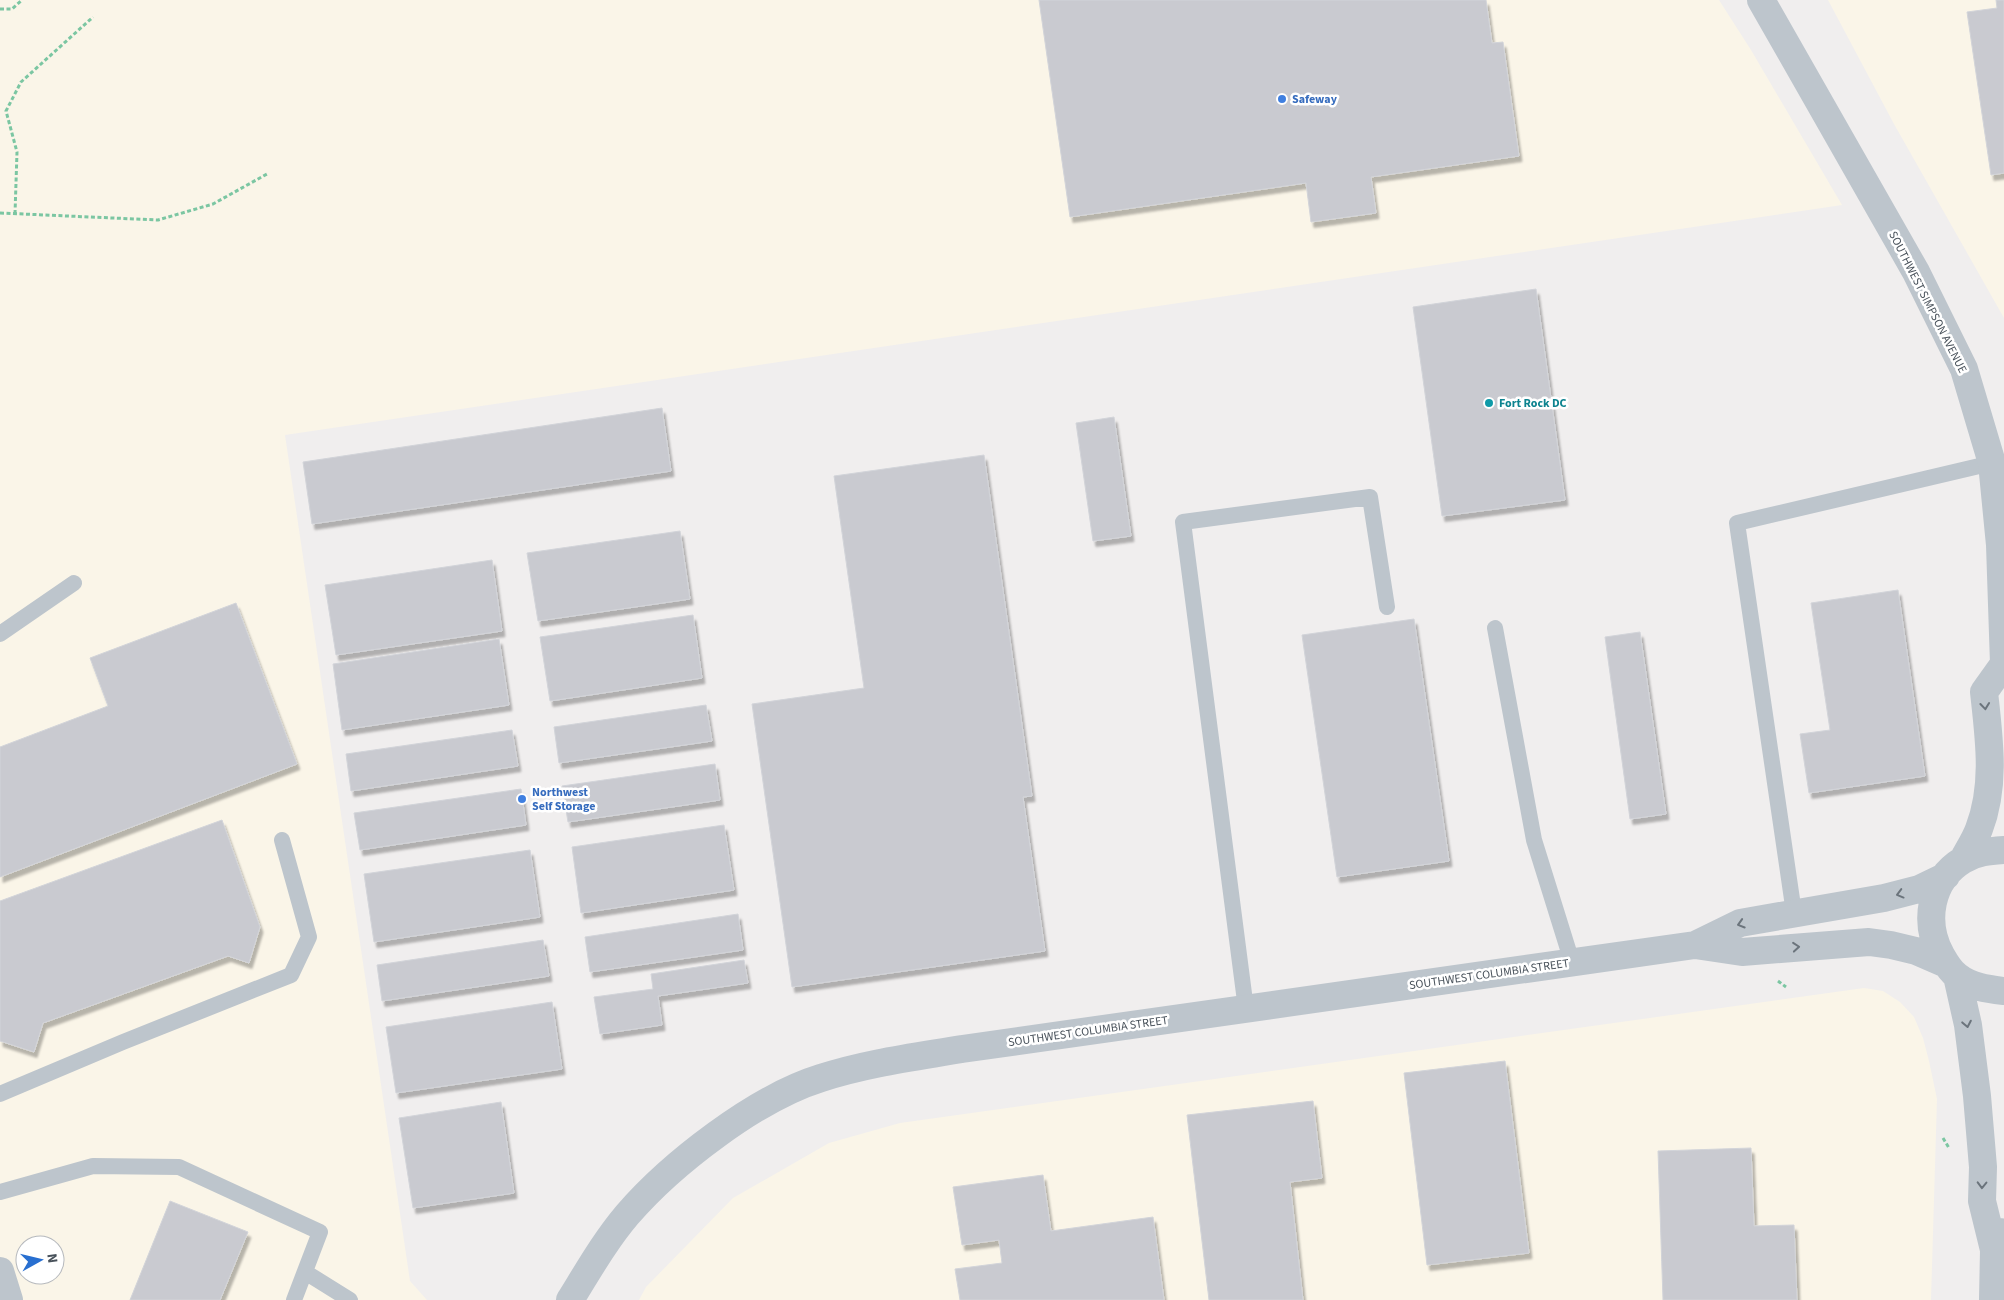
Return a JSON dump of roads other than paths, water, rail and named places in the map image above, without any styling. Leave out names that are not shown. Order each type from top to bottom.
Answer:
[{"type":"street","name":"SOUTHWEST SIMPSON AVENUE","points":[[1761,0],[1920,280],[1964,369],[1992,463],[2000,545],[2004,664],[1984,692],[1990,764],[1988,796],[1979,830],[1934,896],[1930,919],[1934,942],[1951,970]]},
{"type":"street","name":"SOUTHWEST COLUMBIA STREET","points":[[1695,945],[1740,924],[1884,898],[1919,888],[1984,851],[2004,850]]},
{"type":"street","name":"SOUTHWEST COLUMBIA STREET","points":[[570,1300],[594,1261],[626,1216],[660,1180],[727,1127],[773,1100],[819,1078],[871,1065],[962,1049],[1695,945],[1742,952],[1869,942],[1891,945],[1916,951],[1982,989],[2004,991]]},
{"type":"street","points":[[1951,970],[1968,1025],[1983,1167],[1982,1201],[1994,1250],[1993,1300]]},
{"type":"street","points":[[1994,1250],[2004,1217]]},
{"type":"street","points":[[0,1271],[9,1300]]},
{"type":"lane","points":[[1794,914],[1737,523],[1992,463]]},
{"type":"lane","points":[[1246,1009],[1183,522],[1370,496],[1386,607]]},
{"type":"lane","points":[[0,634],[74,583]]},
{"type":"lane","points":[[1495,628],[1534,840],[1572,962]]},
{"type":"lane","points":[[0,1094],[291,975],[309,937],[282,840]]},
{"type":"lane","points":[[0,1192],[93,1166],[179,1167],[320,1232],[294,1300]]},
{"type":"lane","points":[[305,1272],[350,1300]]},
{"type":"place","name":"Safeway","points":[[1282,99]]},
{"type":"place","name":"Fort Rock DC","points":[[1489,403]]},
{"type":"place","name":"Northwest Self Storage","points":[[522,799]]}]
